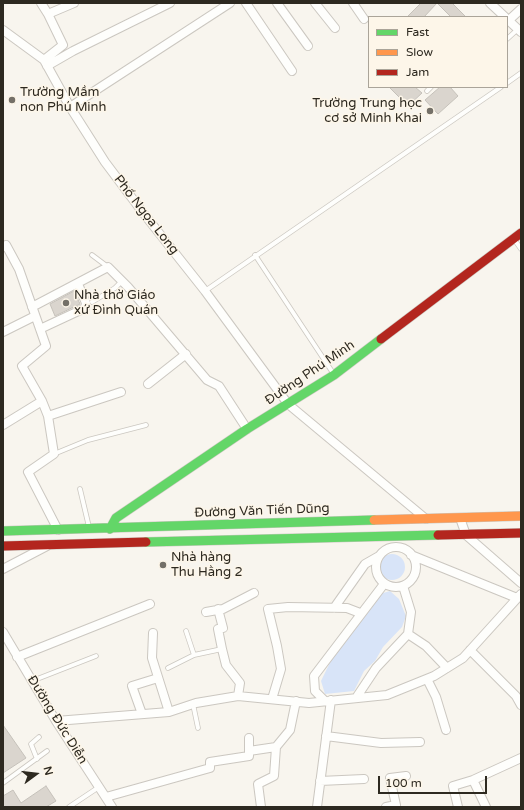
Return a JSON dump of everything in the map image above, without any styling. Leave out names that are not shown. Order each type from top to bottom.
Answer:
[{"type":"main road","name":"Đường Phú Minh","points":[[110,528],[116,518],[247,429],[334,375],[517,236]]},
{"type":"main road","name":"Đường Văn Tiến Dũng","points":[[3,531],[90,530],[110,528],[521,516]]},
{"type":"main road","points":[[3,546],[521,534]]},
{"type":"street","points":[[41,3],[63,45],[45,63]]},
{"type":"street","points":[[48,14],[74,3]]},
{"type":"street","points":[[45,63],[73,51],[170,3]]},
{"type":"street","points":[[70,108],[230,3]]},
{"type":"street","points":[[246,3],[292,71]]},
{"type":"street","points":[[277,3],[308,46]]},
{"type":"street","points":[[315,3],[335,28]]},
{"type":"street","points":[[353,3],[364,19]]},
{"type":"street","points":[[490,3],[504,16]]},
{"type":"street","points":[[508,18],[521,9]]},
{"type":"street","points":[[508,20],[520,30]]},
{"type":"street","name":"Phố Ngọa Long","points":[[3,30],[45,63],[70,108],[122,185],[205,291],[288,404],[426,519]]},
{"type":"street","points":[[3,247],[6,245],[19,269],[46,348],[22,366],[42,401],[48,416],[54,454],[28,472],[58,530]]},
{"type":"street","points":[[32,307],[108,267],[186,354],[207,380],[219,386],[247,429]]},
{"type":"street","points":[[40,329],[86,308],[86,303],[78,284]]},
{"type":"street","points":[[3,332],[35,316]]},
{"type":"street","points":[[148,384],[186,354]]},
{"type":"street","points":[[48,416],[121,392]]},
{"type":"street","points":[[3,425],[42,401]]},
{"type":"street","points":[[460,518],[466,535],[521,584]]},
{"type":"street","points":[[408,536],[400,547],[384,550],[379,556],[376,563],[378,578],[384,584],[396,588],[411,581],[415,573],[416,563],[411,555]]},
{"type":"street","points":[[3,569],[50,545]]},
{"type":"street","points":[[56,721],[169,712],[193,704],[238,696],[296,701],[328,701],[387,695],[427,679],[463,658],[519,596],[411,555],[400,547]]},
{"type":"street","points":[[334,608],[365,564],[379,556]]},
{"type":"street","points":[[328,701],[315,691],[314,676],[360,613],[384,584]]},
{"type":"street","points":[[356,698],[376,668],[408,634],[411,612],[403,586]]},
{"type":"street","points":[[206,612],[218,610],[254,593]]},
{"type":"street","points":[[17,657],[150,604]]},
{"type":"street","points":[[272,699],[281,669],[268,609],[288,607],[347,608],[360,613]]},
{"type":"street","points":[[218,610],[223,628],[218,629],[222,649],[226,665],[240,683],[238,696]]},
{"type":"street","name":"Đường Đức Diễn","points":[[3,632],[56,721],[112,807]]},
{"type":"street","points":[[153,633],[152,658],[169,712]]},
{"type":"street","points":[[408,634],[426,646],[447,668]]},
{"type":"street","points":[[470,650],[516,696],[521,705]]},
{"type":"street","points":[[142,714],[132,686],[158,678]]},
{"type":"street","points":[[427,679],[436,697],[446,730]]},
{"type":"street","points":[[261,807],[258,784],[274,776],[276,747],[290,730],[296,701]]},
{"type":"street","points":[[317,807],[326,736],[328,701]]},
{"type":"street","points":[[326,736],[381,743],[420,742]]},
{"type":"street","points":[[106,797],[210,768],[210,762],[249,756],[249,738]]},
{"type":"street","points":[[249,751],[276,747]]},
{"type":"street","points":[[458,807],[453,786],[473,780],[521,758]]},
{"type":"street","points":[[386,807],[396,805],[390,778],[406,776]]},
{"type":"street","points":[[320,781],[364,779]]},
{"type":"street","points":[[473,780],[486,807]]},
{"type":"lane","points":[[508,38],[520,30]]},
{"type":"lane","points":[[508,82],[521,73]]},
{"type":"lane","points":[[427,91],[430,88]]},
{"type":"lane","points":[[205,291],[255,255],[500,88]]},
{"type":"lane","points":[[517,236],[521,249]]},
{"type":"lane","points":[[92,255],[108,267]]},
{"type":"lane","points":[[255,255],[334,375]]},
{"type":"lane","points":[[92,302],[122,281]]},
{"type":"lane","points":[[54,454],[88,440],[146,425]]},
{"type":"lane","points":[[80,489],[90,530]]},
{"type":"lane","points":[[186,631],[194,655]]},
{"type":"lane","points":[[168,668],[194,655],[222,649]]},
{"type":"lane","points":[[32,681],[96,656]]},
{"type":"lane","points":[[193,704],[198,728]]},
{"type":"lane","points":[[37,759],[31,744],[39,736]]},
{"type":"lane","points":[[3,784],[47,751]]},
{"type":"lane","points":[[69,807],[99,787]]},
{"type":"water","points":[[392,554],[401,558],[405,567],[401,576],[392,580],[383,576],[379,567],[383,558]]},
{"type":"water","points":[[390,591],[399,599],[406,616],[402,627],[383,647],[375,661],[364,671],[354,691],[325,694],[321,681],[335,652],[380,594]]},
{"type":"building","points":[[421,3],[437,3],[425,16],[408,16]]},
{"type":"building","points":[[437,3],[452,3],[465,16],[450,16]]},
{"type":"building","points":[[390,88],[416,88],[422,93],[408,106]]},
{"type":"building","points":[[439,88],[451,88],[458,96],[438,114],[425,100]]},
{"type":"building","name":"Nhà thờ Giáo xứ Đình Quán","points":[[74,291],[80,304],[55,316],[50,304]]},
{"type":"building","points":[[3,725],[26,758],[3,773]]},
{"type":"building","points":[[46,786],[56,801],[46,807],[3,807],[3,796],[13,790],[21,803]]},
{"type":"traffic: fast","points":[[110,529],[116,518],[247,429],[334,375],[381,339]]},
{"type":"traffic: fast","points":[[3,531],[374,520]]},
{"type":"traffic: fast","points":[[146,542],[438,535]]},
{"type":"traffic: slow","points":[[374,520],[521,516]]},
{"type":"traffic: jam","points":[[381,339],[521,233]]},
{"type":"traffic: jam","points":[[438,535],[521,533]]},
{"type":"traffic: jam","points":[[3,546],[146,542]]},
{"type":"place","name":"Trường Mầm non Phú Minh","points":[[12,100]]},
{"type":"place","name":"Trường Trung học cơ sở Minh Khai","points":[[430,111]]},
{"type":"place","name":"Nhà thờ Giáo xứ Đình Quán","points":[[66,303]]},
{"type":"place","name":"Nhà hàng Thu Hằng 2","points":[[163,565]]}]
